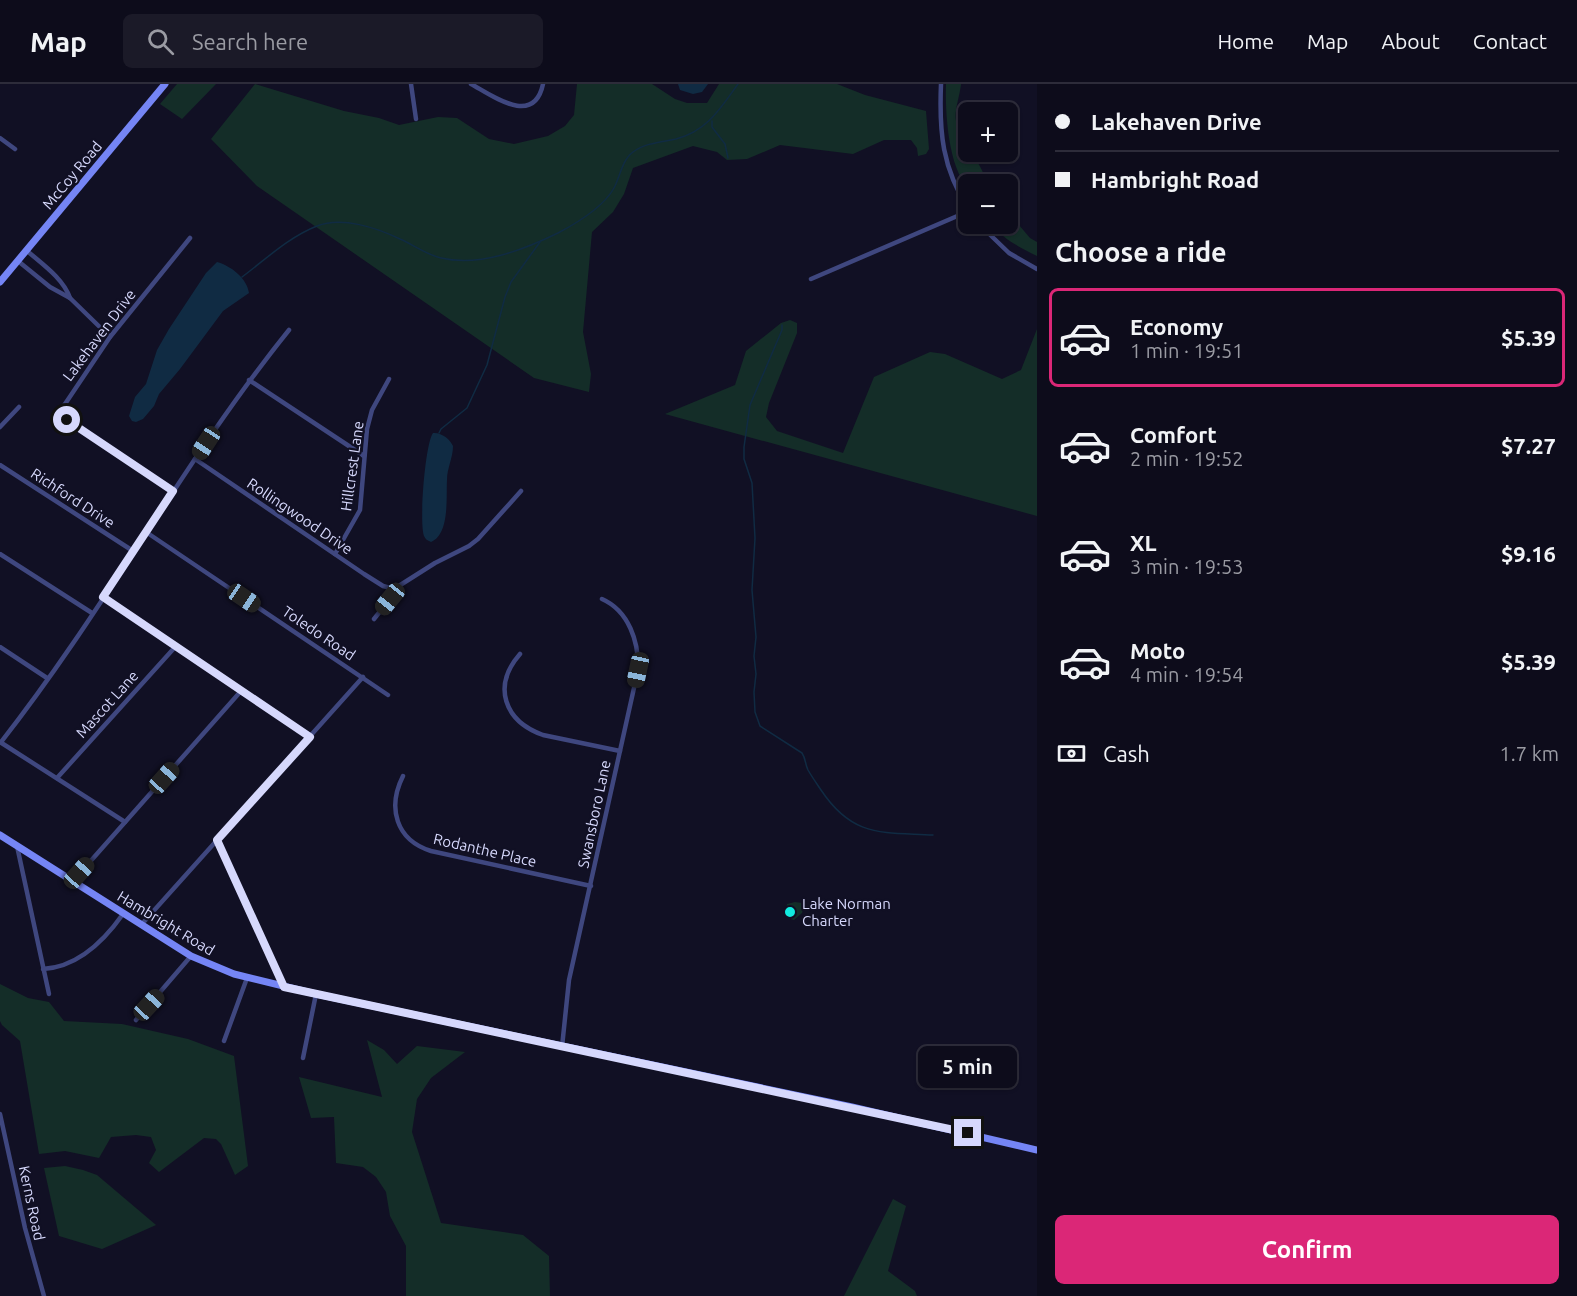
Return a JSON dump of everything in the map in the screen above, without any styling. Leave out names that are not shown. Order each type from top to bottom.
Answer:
[{"type":"main road","name":"McCoy Road","points":[[0,282],[165,84]]},
{"type":"main road","name":"Hambright Road","points":[[0,835],[191,956],[247,978],[852,1107],[1037,1150]]},
{"type":"street","points":[[411,84],[416,119]]},
{"type":"street","points":[[471,84],[509,104],[522,107],[539,97],[543,84]]},
{"type":"street","points":[[941,84],[940,133],[946,162],[958,191]]},
{"type":"street","points":[[0,138],[15,149]]},
{"type":"street","points":[[811,279],[958,216]]},
{"type":"street","points":[[989,234],[999,245],[1037,269]]},
{"type":"street","name":"Lakehaven Drive","points":[[173,491],[72,424],[64,416],[63,407],[110,337],[190,238]]},
{"type":"street","points":[[26,250],[62,284],[70,298]]},
{"type":"street","points":[[18,261],[50,287],[70,298],[110,337]]},
{"type":"street","points":[[125,822],[0,742],[92,613],[249,380],[289,330]]},
{"type":"street","name":"Hillcrest Lane","points":[[335,554],[360,510],[369,420],[389,379]]},
{"type":"street","points":[[249,380],[364,456]]},
{"type":"street","points":[[0,428],[19,407]]},
{"type":"street","name":"Rollingwood Drive","points":[[195,459],[383,586],[394,589]]},
{"type":"street","name":"Richford Drive","points":[[0,465],[133,551]]},
{"type":"street","points":[[374,619],[390,599],[394,589],[435,562],[469,546],[521,491]]},
{"type":"street","name":"Toledo Road","points":[[146,532],[388,695]]},
{"type":"street","points":[[0,554],[92,613]]},
{"type":"street","points":[[103,597],[310,737]]},
{"type":"street","name":"Swansboro Lane","points":[[562,1047],[569,980],[638,670],[638,652],[633,634],[614,606],[602,599]]},
{"type":"street","name":"Mascot Lane","points":[[57,778],[176,646]]},
{"type":"street","points":[[0,647],[47,678]]},
{"type":"street","points":[[520,654],[507,672],[505,685],[510,711],[519,723],[543,735],[620,751]]},
{"type":"street","points":[[141,925],[363,677]]},
{"type":"street","points":[[73,881],[241,691]]},
{"type":"street","name":"Rodanthe Place","points":[[403,776],[396,797],[396,813],[406,836],[416,845],[431,851],[591,886]]},
{"type":"street","points":[[217,840],[284,987]]},
{"type":"street","points":[[17,846],[49,994]]},
{"type":"street","points":[[43,969],[67,964],[86,954],[107,935],[123,914]]},
{"type":"street","points":[[136,1020],[191,956]]},
{"type":"street","points":[[224,1041],[247,978]]},
{"type":"street","points":[[303,1058],[316,994]]},
{"type":"street","name":"Kerns Road","points":[[0,1114],[31,1253],[44,1296]]},
{"type":"green space","points":[[177,84],[216,84],[182,119],[160,104]]},
{"type":"green space","points":[[255,84],[399,125],[438,117],[457,118],[489,139],[514,144],[548,136],[565,126],[574,115],[577,84],[652,84],[675,99],[687,103],[707,103],[719,84],[837,84],[865,95],[926,111],[929,149],[926,154],[918,156],[917,148],[911,140],[884,140],[853,154],[780,145],[747,159],[727,160],[717,152],[693,146],[633,168],[624,194],[613,212],[592,232],[583,332],[591,374],[589,392],[534,378],[257,186],[211,139]]},
{"type":"green space","points":[[946,84],[961,84],[956,112],[958,162],[977,162],[983,174],[959,174],[952,154],[946,109]]},
{"type":"green space","points":[[1018,224],[1030,238],[1037,242],[1037,256],[1018,246],[1001,234],[1018,234]]},
{"type":"green space","points":[[790,320],[797,323],[797,333],[769,403],[766,417],[777,431],[843,453],[874,377],[930,352],[945,354],[1002,379],[1021,370],[1037,329],[1037,516],[665,414],[735,385],[746,351],[781,323]]},
{"type":"green space","points":[[802,903],[804,906],[802,913],[794,920],[787,918],[785,914],[787,904]]},
{"type":"green space","points":[[0,984],[28,998],[49,1002],[64,1021],[122,1024],[188,1039],[234,1056],[248,1166],[235,1175],[221,1144],[216,1139],[204,1138],[159,1172],[149,1163],[156,1150],[151,1137],[136,1135],[111,1137],[99,1158],[65,1151],[39,1154],[20,1041],[0,1021]]},
{"type":"green space","points":[[367,1040],[384,1050],[397,1064],[417,1046],[465,1052],[431,1078],[417,1099],[412,1132],[441,1223],[523,1235],[549,1256],[550,1296],[406,1296],[406,1246],[390,1216],[386,1192],[376,1177],[363,1167],[336,1163],[334,1117],[311,1118],[299,1077],[382,1097]]},
{"type":"green space","points":[[65,1166],[97,1175],[156,1225],[102,1249],[59,1236],[44,1168]]},
{"type":"green space","points":[[893,1199],[906,1206],[888,1271],[915,1291],[917,1296],[844,1296]]},
{"type":"water","points":[[678,84],[708,84],[702,92],[693,94],[680,90]]},
{"type":"water","points":[[217,262],[237,273],[245,282],[249,293],[223,311],[159,394],[154,406],[143,419],[132,421],[129,416],[135,397],[146,384],[157,350],[206,273]]},
{"type":"water","points":[[433,433],[445,436],[453,446],[447,476],[447,505],[444,523],[437,538],[431,542],[424,536],[422,516],[425,467]]},
{"type":"waterway","points":[[242,277],[297,236],[317,226],[337,222],[370,227],[441,258],[486,259],[516,251],[565,229],[597,208],[610,195],[629,155],[648,145],[676,139],[696,131],[712,118],[738,84]]},
{"type":"waterway","points":[[712,121],[712,127],[725,144],[728,158]]},
{"type":"waterway","points":[[439,433],[467,408],[487,365],[511,282],[540,242]]},
{"type":"waterway","points":[[782,325],[782,330],[750,405],[744,447],[744,459],[752,483],[755,538],[752,590],[756,637],[755,712],[760,726],[802,753],[814,780],[833,806],[845,817],[857,825],[884,832],[933,835]]},
{"type":"place","name":"Lake Norman Charter","points":[[790,912]]},
{"type":"route","points":[[67,420],[173,491],[103,597],[310,737],[217,840],[284,987],[968,1133]]}]
